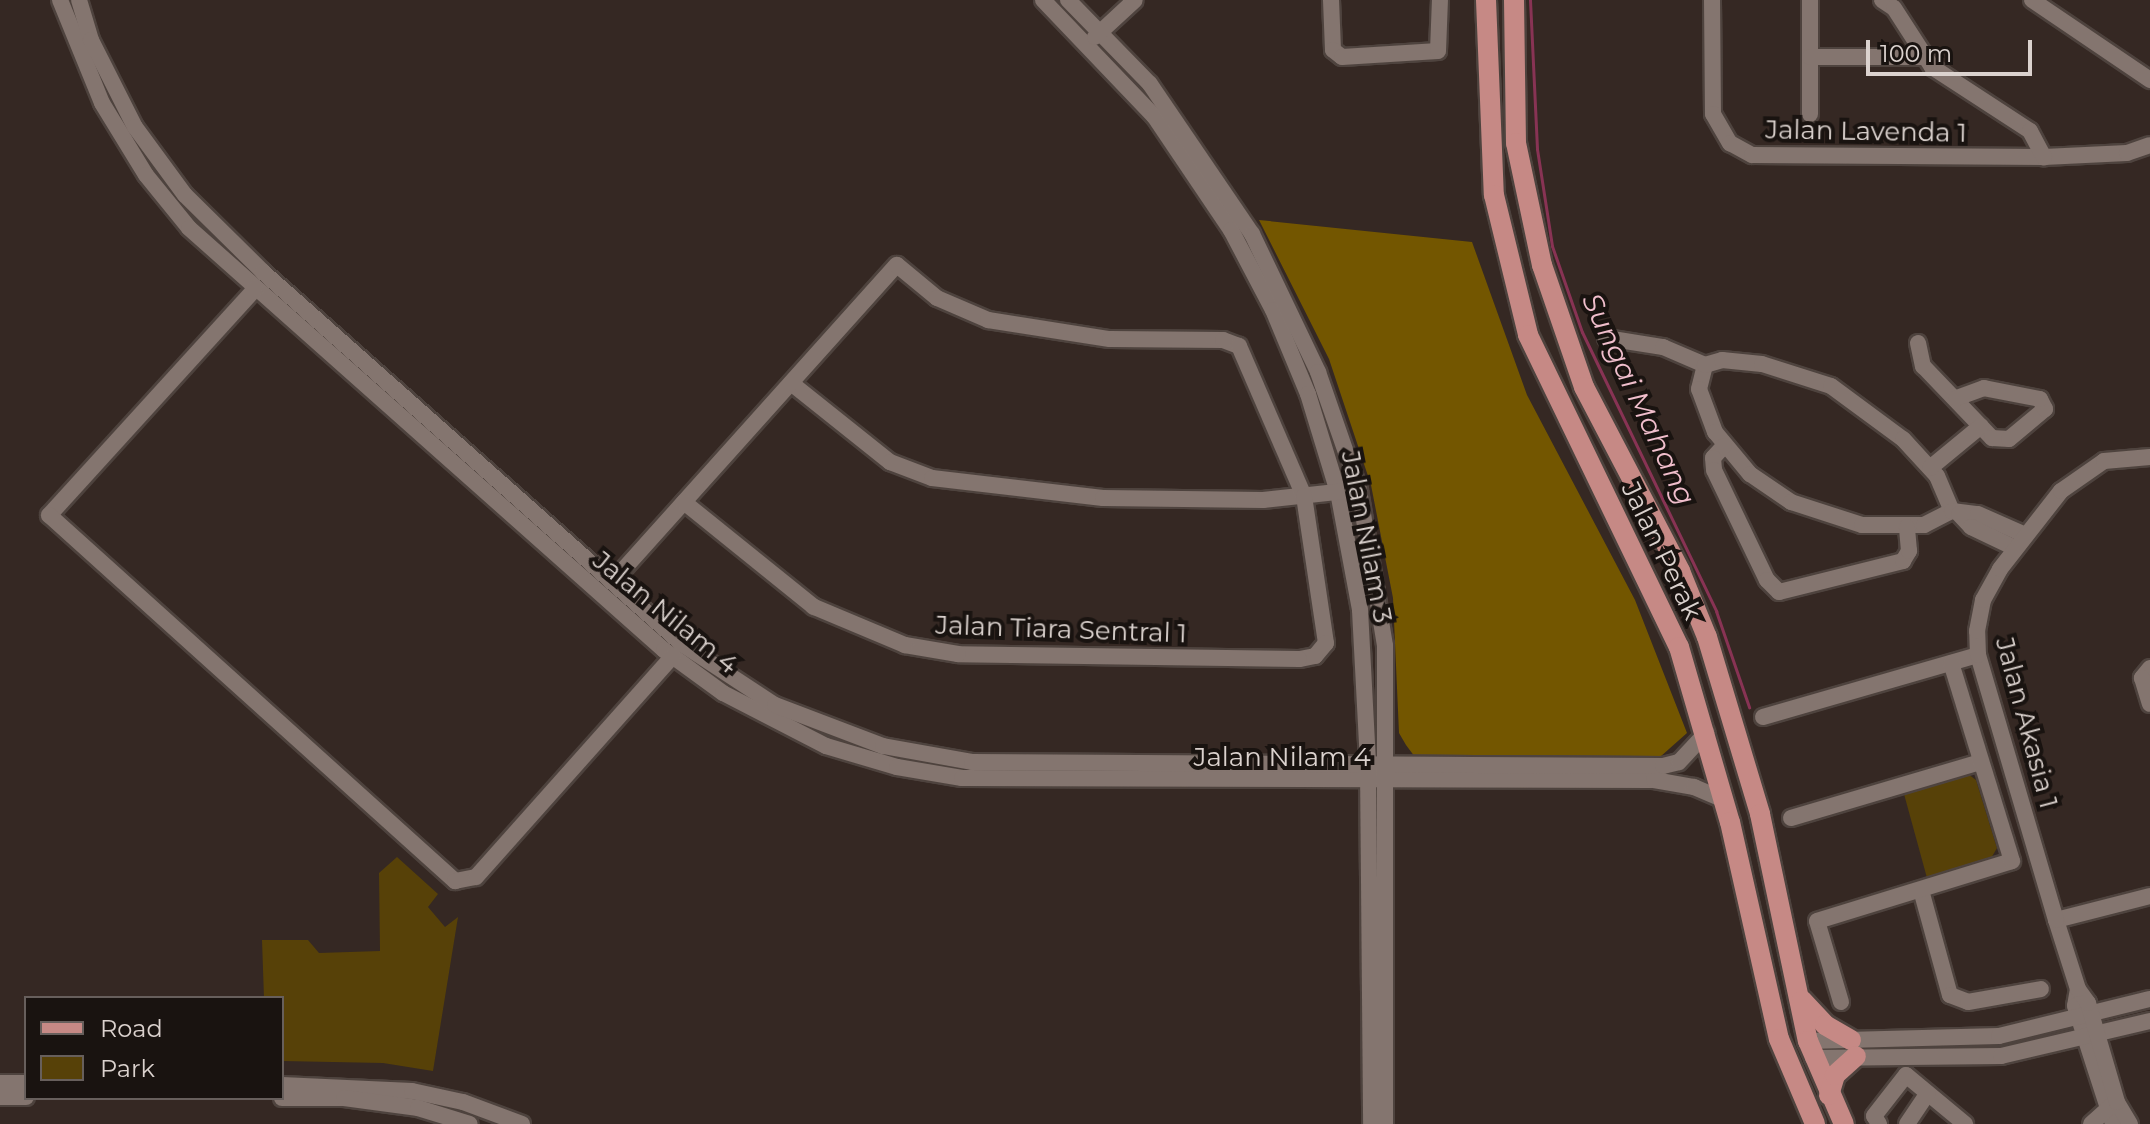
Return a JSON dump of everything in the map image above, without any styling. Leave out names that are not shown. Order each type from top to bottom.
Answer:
[{"type":"main road","name":"Jalan Perak","points":[[1486,0],[1494,195],[1528,335],[1568,425],[1652,583],[1706,733],[1756,930],[1779,1039],[1815,1124]]},
{"type":"main road","name":"Jalan Perak","points":[[1514,0],[1516,143],[1542,265],[1584,387],[1680,571],[1707,637],[1760,814],[1802,1000],[1808,1049],[1844,1124]]},
{"type":"main road","points":[[1756,930],[1770,961],[1785,1023],[1808,1049],[1798,1065],[1815,1124]]},
{"type":"main road","points":[[1802,1000],[1825,1025],[1854,1048],[1835,1075],[1829,1095]]},
{"type":"street","name":"Jalan Nilam 4","points":[[60,0],[76,48],[130,151],[189,228],[673,656],[723,693],[826,746],[919,772],[1055,781],[1663,766],[1679,762],[1706,733]]},
{"type":"street","name":"Jalan Nilam 4","points":[[79,0],[91,40],[135,127],[185,195],[263,272],[682,644],[775,705],[883,746],[972,762],[1654,780],[1694,787],[1724,800]]},
{"type":"street","name":"Jalan Nilam 3","points":[[1043,0],[1154,116],[1231,230],[1291,352],[1338,492],[1360,610],[1376,774],[1385,1124]]},
{"type":"street","name":"Jalan Nilam 3","points":[[1068,0],[1103,31],[1203,156],[1252,234],[1318,372],[1359,490],[1385,646],[1376,774],[1371,1124]]},
{"type":"street","points":[[1088,44],[1135,0]]},
{"type":"street","points":[[1331,0],[1336,55],[1438,51],[1440,0]]},
{"type":"street","name":"Jalan Lavenda 1","points":[[1712,0],[1713,114],[1726,137],[1743,152],[1770,158],[2044,157],[2127,153],[2150,145]]},
{"type":"street","points":[[1810,0],[1810,114]]},
{"type":"street","points":[[1882,0],[1894,8],[1924,57],[2030,131],[2044,157]]},
{"type":"street","points":[[2039,2],[2150,80]]},
{"type":"street","points":[[1810,57],[1924,57]]},
{"type":"street","points":[[613,581],[897,265],[937,298],[988,320],[1110,339],[1223,340],[1239,346],[1304,496]]},
{"type":"street","points":[[255,289],[49,515],[455,881],[476,877],[673,656]]},
{"type":"street","points":[[1606,338],[1663,347],[1705,365],[1722,360],[1762,364],[1831,386],[1874,414],[1930,468],[1956,512],[1968,525],[1986,534],[2018,540]]},
{"type":"street","points":[[1918,343],[1923,366],[1995,440],[2009,439],[2041,416],[2045,405],[2036,398],[1984,388],[1957,398]]},
{"type":"street","points":[[1705,365],[1699,389],[1724,446],[1750,474],[1811,512],[1845,522],[1907,527],[1932,523],[1956,512],[1975,513],[2001,523],[2018,540]]},
{"type":"street","points":[[791,383],[890,462],[932,478],[1103,498],[1304,496],[1359,490]]},
{"type":"street","points":[[1930,468],[1981,426]]},
{"type":"street","points":[[1724,446],[1713,458],[1714,470],[1770,586],[1779,592],[1903,561],[1909,551],[1907,527]]},
{"type":"street","name":"Jalan Akasia 1","points":[[2111,1105],[1978,655],[1980,608],[2018,540],[2041,513],[2095,465],[2150,457]]},
{"type":"street","name":"Jalan Tiara Sentral 1","points":[[684,502],[814,607],[905,645],[958,654],[1299,659],[1320,654],[1327,636],[1304,496]]},
{"type":"street","points":[[2001,523],[2041,513]]},
{"type":"street","points":[[1986,534],[2000,569]]},
{"type":"street","points":[[1763,717],[1978,655]]},
{"type":"street","points":[[1841,1002],[1817,921],[2012,861],[1951,663]]},
{"type":"street","points":[[2150,668],[2142,678],[2150,704]]},
{"type":"street","points":[[1791,818],[1980,762]]},
{"type":"street","points":[[1921,890],[1950,995],[1968,1002],[2041,989]]},
{"type":"street","points":[[2056,920],[2150,896]]},
{"type":"street","points":[[1808,1049],[1999,1036],[2150,999]]},
{"type":"street","points":[[1854,1048],[1990,1057],[2150,1021]]},
{"type":"street","points":[[1879,1124],[1874,1116],[1903,1076],[1965,1124]]},
{"type":"street","points":[[0,1083],[24,1083]]},
{"type":"street","points":[[284,1085],[412,1091],[463,1102],[522,1124]]},
{"type":"street","points":[[1907,1124],[1928,1093]]},
{"type":"street","points":[[0,1097],[24,1097]]},
{"type":"street","points":[[284,1098],[388,1104],[470,1124]]},
{"type":"street","points":[[2091,1124],[2111,1105]]},
{"type":"street","points":[[2111,1105],[2113,1124]]},
{"type":"street","points":[[2111,1105],[2130,1124]]},
{"type":"green space","points":[[1968,774],[1976,780],[1997,848],[1990,860],[1927,878],[1904,794]]},
{"type":"green space","points":[[397,857],[438,894],[428,907],[445,927],[458,917],[433,1071],[383,1063],[284,1061],[284,996],[264,996],[262,940],[308,940],[319,953],[380,951],[379,873]]},
{"type":"shaded area","points":[[1259,220],[1472,242],[1527,395],[1635,600],[1687,733],[1660,757],[1415,757],[1406,745],[1399,733],[1393,598],[1371,485],[1329,359]]},
{"type":"waterway","name":"Sungai Mahang","points":[[1530,0],[1537,149],[1552,246],[1582,332],[1716,611],[1749,707]]}]
